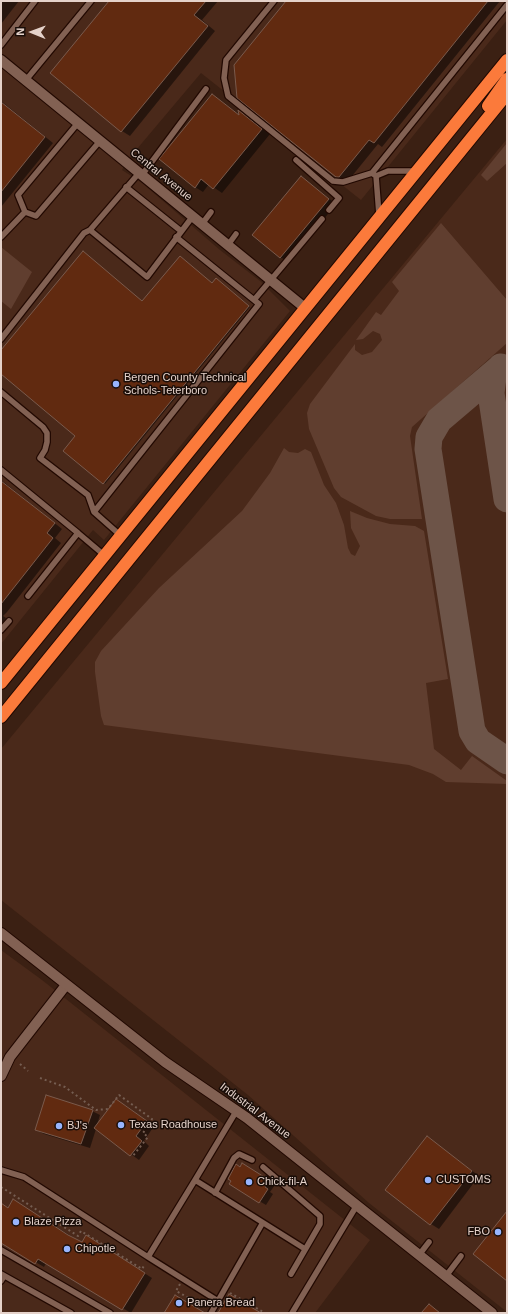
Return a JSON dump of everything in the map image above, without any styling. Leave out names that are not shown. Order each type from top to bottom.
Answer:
[{"type":"highway","points":[[3,678],[507,60]]},
{"type":"highway","points":[[466,145],[491,101],[507,79]]},
{"type":"highway","points":[[1,717],[507,94]]},
{"type":"street","name":"Central Avenue","points":[[1,60],[305,308]]},
{"type":"street","name":"Industrial Avenue","points":[[1,933],[164,1062],[237,1110],[492,1313]]},
{"type":"street","points":[[1,1076],[10,1056],[66,985]]},
{"type":"lane","points":[[1,45],[35,1]]},
{"type":"lane","points":[[26,80],[91,1]]},
{"type":"lane","points":[[274,1],[226,60],[224,78],[228,96],[333,181],[343,182],[388,171],[416,171]]},
{"type":"lane","points":[[379,217],[374,174],[507,5]]},
{"type":"lane","points":[[1,339],[84,233],[90,230],[126,187],[141,174],[206,89]]},
{"type":"lane","points":[[78,123],[18,195],[25,212],[36,216],[100,141]]},
{"type":"lane","points":[[296,160],[339,198],[329,210]]},
{"type":"lane","points":[[126,187],[182,231]]},
{"type":"lane","points":[[1,237],[25,212]]},
{"type":"lane","points":[[202,224],[211,212]]},
{"type":"lane","points":[[90,230],[147,277],[193,216]]},
{"type":"lane","points":[[254,300],[322,219]]},
{"type":"lane","points":[[228,245],[236,234]]},
{"type":"lane","points":[[94,512],[259,304],[176,238]]},
{"type":"lane","points":[[1,392],[43,426],[47,433],[47,442],[45,450],[40,458],[88,495],[94,512],[120,535]]},
{"type":"lane","points":[[1,470],[104,555]]},
{"type":"lane","points":[[28,596],[78,533]]},
{"type":"lane","points":[[1,630],[9,621]]},
{"type":"lane","points":[[147,1260],[237,1110]]},
{"type":"lane","points":[[215,1193],[234,1158],[239,1154],[252,1160]]},
{"type":"lane","points":[[263,1167],[320,1216],[320,1224],[291,1274]]},
{"type":"lane","points":[[1,1170],[24,1177],[147,1260],[218,1301]]},
{"type":"lane","points":[[195,1180],[305,1250]]},
{"type":"lane","points":[[292,1313],[357,1205]]},
{"type":"lane","points":[[211,1313],[262,1224]]},
{"type":"lane","points":[[419,1255],[429,1242]]},
{"type":"lane","points":[[1,1250],[110,1313]]},
{"type":"lane","points":[[446,1276],[461,1256]]},
{"type":"lane","points":[[1,1282],[3,1275],[71,1313]]},
{"type":"path","points":[[20,1064],[28,1071]]},
{"type":"path","points":[[40,1078],[65,1086],[96,1110],[108,1109],[119,1095],[152,1119],[143,1133],[148,1137],[132,1157]]},
{"type":"path","points":[[1,1187],[78,1236],[81,1231],[142,1269],[147,1260]]},
{"type":"path","points":[[180,1283],[176,1290],[204,1306]]},
{"type":"path","points":[[224,1290],[265,1313]]},
{"type":"shaded area","points":[[1,1],[507,1],[507,20],[361,200],[201,73],[126,162],[122,170],[142,183],[220,250],[260,281],[290,311],[104,540],[93,530],[1,644]]},
{"type":"shaded area","points":[[507,139],[507,1312],[369,1203],[248,1095],[1,900],[1,749]]},
{"type":"shaded area","points":[[507,143],[507,163],[487,181],[481,175]]},
{"type":"shaded area","points":[[441,223],[507,300],[507,343],[412,427],[410,436],[422,519],[390,519],[376,516],[341,497],[334,488],[309,429],[307,413],[310,404],[355,344],[355,350],[362,355],[372,352],[382,340],[380,334],[373,331],[363,339],[356,340],[376,312],[381,315],[399,291],[392,282]]},
{"type":"shaded area","points":[[1,247],[32,272],[11,309],[1,301]]},
{"type":"shaded area","points":[[284,448],[289,452],[298,453],[305,449],[311,452],[324,485],[336,503],[344,525],[348,548],[351,554],[355,556],[360,546],[351,528],[350,511],[367,518],[390,524],[415,526],[424,531],[448,679],[426,683],[434,749],[461,770],[472,756],[507,781],[507,784],[446,782],[433,774],[409,765],[104,725],[101,716],[95,672],[95,662],[101,651],[159,588],[242,511],[270,473]]},
{"type":"shaded area","points":[[1,950],[42,980],[370,1240],[315,1313],[1,1313]]},
{"type":"building","points":[[109,1],[206,1],[194,15],[208,26],[121,132],[50,73]]},
{"type":"building","points":[[286,1],[488,1],[374,143],[369,140],[339,177],[336,177],[237,98],[234,65]]},
{"type":"building","points":[[212,94],[239,115],[238,110],[262,129],[213,189],[201,179],[195,188],[159,159]]},
{"type":"building","points":[[1,102],[45,137],[1,192]]},
{"type":"building","points":[[301,176],[329,199],[280,258],[252,235]]},
{"type":"building","points":[[83,251],[142,301],[180,256],[212,283],[216,278],[249,306],[103,484],[63,451],[75,436],[1,374],[1,350]]},
{"type":"building","points":[[1,481],[55,523],[47,533],[53,538],[1,604]]},
{"type":"building","points":[[46,1095],[93,1110],[81,1144],[35,1130]]},
{"type":"building","name":"Texas Roadhouse","points":[[116,1099],[147,1121],[136,1136],[142,1141],[130,1156],[94,1128]]},
{"type":"building","name":"CUSTOMS","points":[[427,1136],[472,1171],[430,1225],[385,1190]]},
{"type":"building","name":"Chick-fil-A","points":[[242,1163],[269,1180],[265,1187],[268,1189],[259,1203],[229,1184],[231,1181],[228,1179],[236,1164],[240,1167]]},
{"type":"building","points":[[13,1199],[68,1235],[82,1242],[86,1235],[145,1273],[122,1310],[38,1259],[35,1264],[1,1243],[1,1203],[8,1208]]},
{"type":"building","name":"FBO","points":[[507,1211],[507,1281],[473,1254]]},
{"type":"building","points":[[229,1294],[261,1313],[218,1313]]},
{"type":"building","name":"Panera Bread","points":[[175,1295],[205,1313],[164,1313]]},
{"type":"building","points":[[429,1304],[440,1313],[421,1313]]},
{"type":"taxiway","points":[[501,367],[493,377],[491,393],[507,499]]},
{"type":"taxiway","points":[[499,369],[439,420],[429,437],[428,449],[472,731],[478,741],[507,761]]},
{"type":"place","name":"Bergen County Technical Schols-Teterboro","points":[[116,384]]},
{"type":"place","name":"Texas Roadhouse","points":[[121,1125]]},
{"type":"place","name":"BJ's","points":[[59,1126]]},
{"type":"place","name":"CUSTOMS","points":[[428,1180]]},
{"type":"place","name":"Chick-fil-A","points":[[249,1182]]},
{"type":"place","name":"Blaze Pizza","points":[[16,1222]]},
{"type":"place","name":"FBO","points":[[498,1232]]},
{"type":"place","name":"Chipotle","points":[[67,1249]]},
{"type":"place","name":"Panera Bread","points":[[179,1303]]}]
